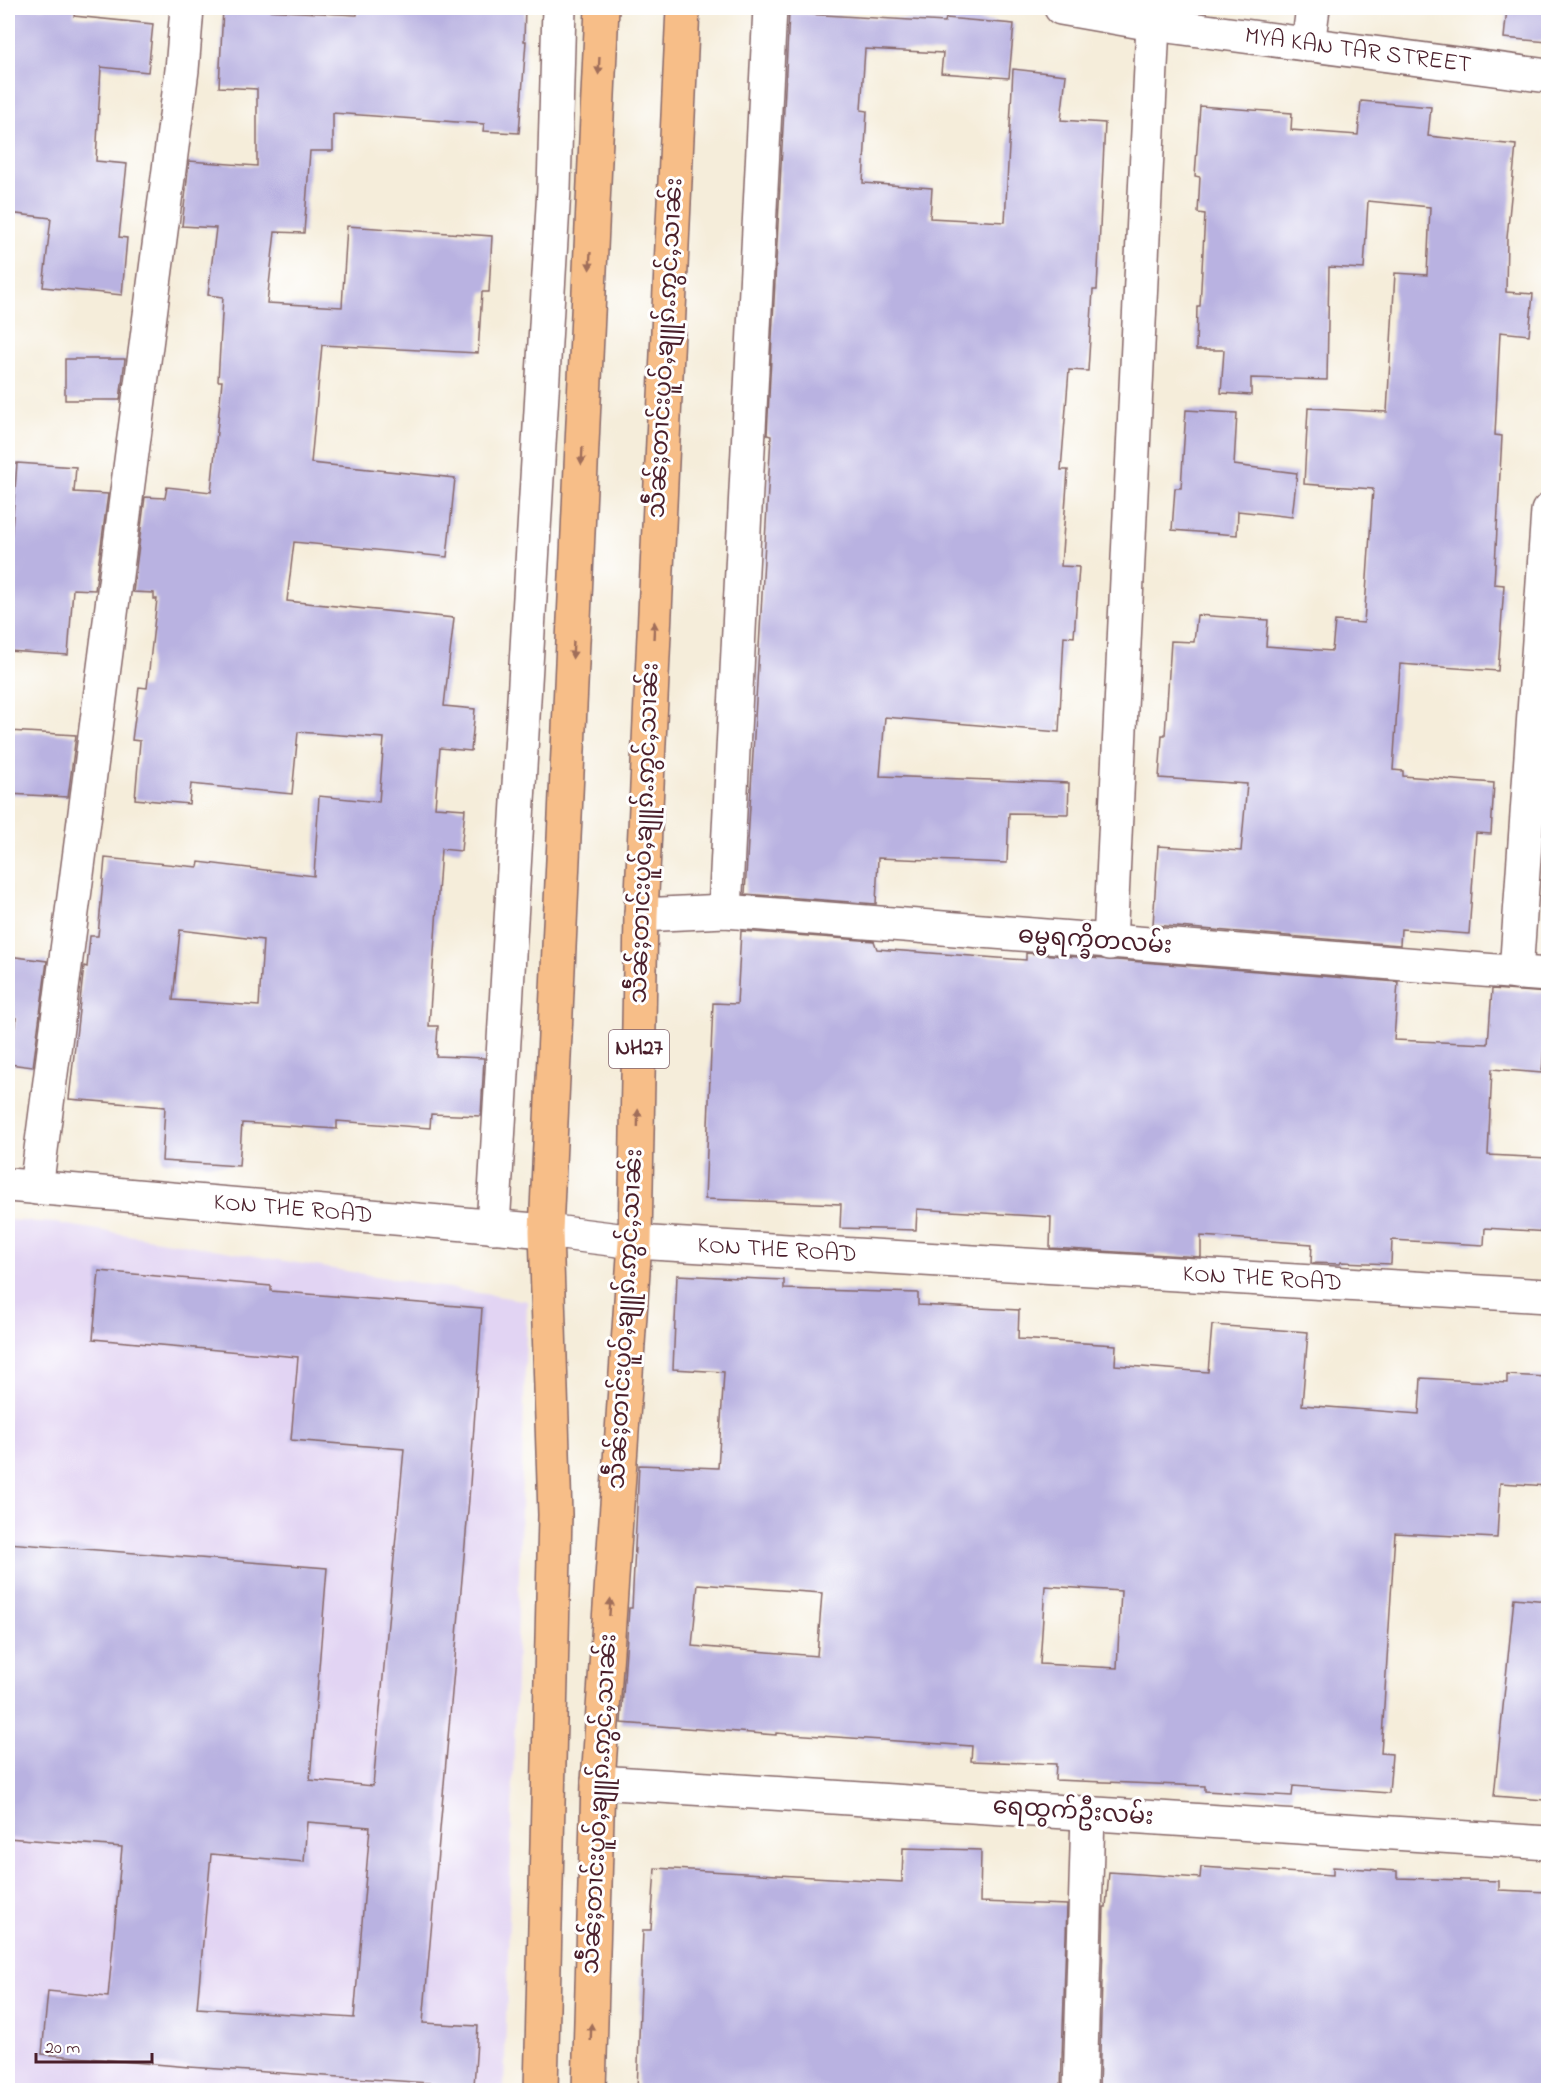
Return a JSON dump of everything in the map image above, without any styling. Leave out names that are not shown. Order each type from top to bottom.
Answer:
[{"type":"highway","name":"သဵႅၼ်ႈတၢင်းပူဝ်ႇၶျူၵ်ႉဢွင်ႇသၢၼ်း","points":[[542,2091],[555,1515],[546,1231],[602,8]]},
{"type":"highway","name":"သဵႅၼ်ႈတၢင်းပူဝ်ႇၶျူၵ်ႉဢွင်ႇသၢၼ်း","points":[[589,2091],[598,1782],[636,1242],[641,915],[683,8]]},
{"type":"street","points":[[22,1187],[180,82],[186,8]]},
{"type":"street","points":[[493,1227],[553,200],[559,8]]},
{"type":"street","points":[[725,911],[770,8]]},
{"type":"street","name":"MYA KAN TAR STREET","points":[[1061,8],[1153,24],[1548,76]]},
{"type":"street","points":[[1308,45],[1313,8]]},
{"type":"street","points":[[1110,943],[1153,24]]},
{"type":"street","points":[[1516,973],[1548,511]]},
{"type":"street","name":"ဓမ္မရက္ခိတလမ်း","points":[[641,915],[725,911],[1110,943],[1548,975]]},
{"type":"street","name":"KON THE ROAD","points":[[22,1187],[546,1231],[636,1242],[1548,1296]]},
{"type":"street","name":"ရေထွက်ဦးလမ်း","points":[[598,1782],[1548,1843]]},
{"type":"street","points":[[1080,2091],[1088,1814]]},
{"type":"shaded area","points":[[8,1220],[56,1223],[527,1301],[504,2090],[8,2090]]},
{"type":"building","points":[[14,8],[75,8],[74,16],[153,24],[148,72],[101,67],[96,161],[127,164],[119,237],[127,238],[122,295],[43,287],[51,218],[8,213],[8,70]]},
{"type":"building","points":[[223,8],[357,15],[358,8],[525,8],[524,41],[526,41],[519,133],[483,131],[484,124],[333,113],[333,151],[310,151],[304,233],[275,232],[267,303],[342,307],[347,226],[492,236],[489,292],[482,292],[478,353],[322,345],[311,463],[455,478],[447,557],[294,542],[287,601],[454,618],[444,706],[475,709],[471,751],[440,748],[435,807],[465,809],[461,851],[441,849],[429,1026],[438,1026],[436,1056],[484,1058],[481,1116],[431,1114],[430,1128],[337,1121],[337,1129],[242,1123],[239,1166],[162,1161],[165,1107],[69,1099],[84,966],[87,967],[90,936],[98,936],[105,858],[198,867],[199,862],[314,876],[319,796],[379,802],[384,738],[298,732],[292,794],[191,784],[189,804],[135,799],[140,741],[132,740],[139,687],[147,688],[157,599],[154,599],[154,593],[133,592],[145,497],[165,498],[167,487],[211,492],[222,381],[218,381],[223,297],[208,295],[216,228],[182,226],[189,161],[257,166],[257,89],[219,87]],"holes":[[[180,930],[263,940],[259,1006],[173,1000]]]},
{"type":"building","points":[[1507,8],[1548,8],[1548,42],[1504,38]]},
{"type":"building","points":[[789,13],[945,22],[946,18],[1014,24],[1009,78],[941,73],[943,53],[865,49],[861,110],[867,111],[863,183],[932,188],[930,218],[1005,222],[1013,69],[1066,75],[1061,120],[1105,123],[1097,290],[1093,290],[1088,371],[1069,370],[1061,470],[1068,470],[1061,566],[1079,567],[1074,637],[1064,636],[1059,732],[885,717],[880,776],[1069,783],[1068,814],[1009,813],[1007,863],[878,858],[876,904],[745,894],[771,436],[767,435]]},
{"type":"building","points":[[1361,101],[1431,107],[1428,136],[1516,145],[1507,238],[1506,292],[1533,294],[1529,335],[1500,332],[1495,435],[1502,436],[1494,584],[1504,585],[1498,671],[1400,664],[1393,770],[1403,771],[1403,776],[1494,783],[1491,834],[1476,833],[1469,934],[1401,929],[1400,945],[1153,925],[1158,846],[1241,851],[1247,784],[1159,778],[1162,735],[1165,735],[1171,641],[1194,642],[1197,615],[1268,620],[1266,646],[1332,651],[1335,621],[1364,623],[1373,489],[1304,484],[1308,408],[1387,412],[1395,273],[1427,275],[1430,207],[1368,201],[1364,269],[1329,267],[1327,380],[1251,378],[1251,395],[1221,393],[1224,350],[1196,350],[1197,306],[1200,306],[1205,214],[1198,213],[1200,177],[1195,176],[1200,106],[1292,113],[1291,130],[1358,135]]},
{"type":"building","points":[[65,359],[125,359],[120,400],[65,400]]},
{"type":"building","points":[[1186,410],[1237,413],[1234,465],[1297,473],[1292,517],[1238,511],[1237,535],[1172,530],[1175,488],[1181,488]]},
{"type":"building","points":[[17,463],[76,467],[74,492],[108,494],[95,590],[73,589],[68,655],[8,651],[8,580]]},
{"type":"building","points":[[8,731],[76,735],[68,797],[8,794]]},
{"type":"building","points":[[741,931],[874,941],[877,949],[1026,960],[1026,953],[1398,982],[1394,1040],[1488,1044],[1492,989],[1548,993],[1542,1073],[1492,1069],[1488,1155],[1548,1158],[1548,1232],[1485,1228],[1484,1245],[1392,1240],[1391,1264],[1311,1263],[1312,1244],[1201,1236],[1201,1257],[1050,1248],[1051,1217],[917,1209],[916,1230],[840,1228],[841,1204],[705,1199],[713,1003],[737,1004]]},
{"type":"building","points":[[8,956],[47,961],[33,1067],[9,1064],[16,1018],[8,1017]]},
{"type":"building","points":[[99,1271],[271,1286],[271,1291],[482,1308],[469,1499],[423,2023],[478,2026],[474,2086],[189,2067],[42,2054],[48,1991],[108,1997],[122,1847],[8,1838],[8,1543],[327,1568],[310,1780],[373,1786],[404,1449],[291,1440],[298,1357],[93,1339]],"holes":[[[307,1822],[370,1827],[354,2018],[197,2008],[211,1854],[304,1862]]]},
{"type":"building","points":[[677,1275],[784,1280],[784,1289],[918,1293],[918,1305],[1019,1310],[1018,1339],[1116,1345],[1115,1365],[1208,1372],[1212,1325],[1308,1332],[1302,1405],[1419,1414],[1421,1378],[1507,1383],[1507,1375],[1548,1377],[1548,1486],[1500,1483],[1497,1538],[1395,1533],[1381,1753],[1392,1754],[1389,1793],[1293,1786],[1292,1796],[1205,1791],[1205,1786],[1055,1780],[1056,1764],[971,1761],[972,1746],[776,1733],[776,1735],[621,1723],[629,1608],[632,1608],[639,1465],[718,1468],[724,1372],[673,1369]],"holes":[[[698,1584],[822,1593],[817,1656],[692,1646]],[[1045,1586],[1121,1591],[1117,1668],[1040,1664]]]},
{"type":"building","points":[[1514,1598],[1548,1601],[1548,1738],[1544,1800],[1494,1796]]},
{"type":"building","points":[[903,1848],[981,1850],[980,1902],[1067,1905],[1061,2089],[637,2091],[643,1930],[651,1930],[655,1868],[902,1882]]},
{"type":"building","points":[[1201,1867],[1333,1875],[1333,1867],[1397,1871],[1397,1878],[1499,1881],[1499,1890],[1548,1892],[1548,2091],[1099,2090],[1104,1907],[1106,1907],[1109,1872],[1200,1878]]}]
